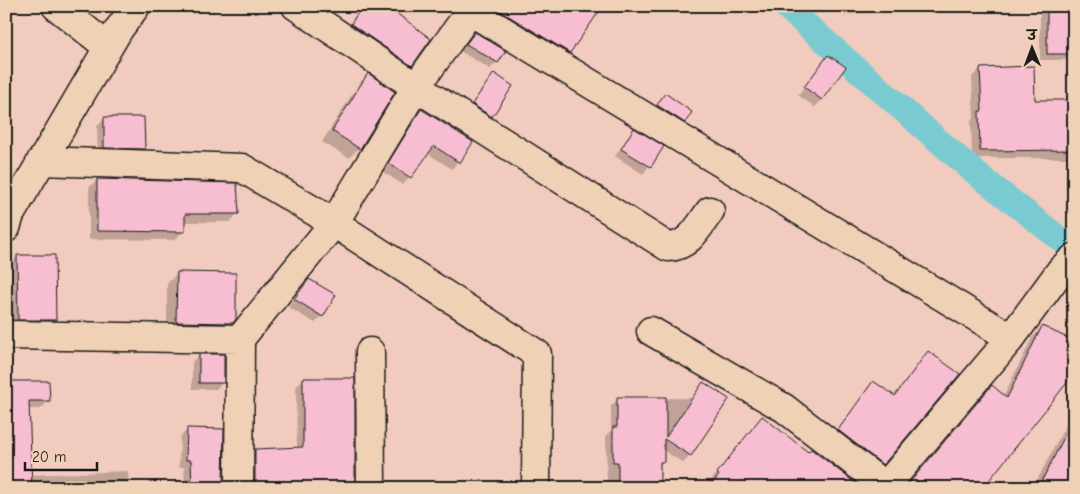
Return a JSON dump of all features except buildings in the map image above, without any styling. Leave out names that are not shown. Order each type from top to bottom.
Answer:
[{"type":"street","points":[[56,6],[108,47]]},
{"type":"street","points":[[6,228],[10,215],[108,47],[136,6]]},
{"type":"street","points":[[296,6],[416,87],[668,247],[678,247],[688,240],[710,210]]},
{"type":"street","points":[[239,488],[240,340],[334,223],[416,87],[472,9],[1011,338]]},
{"type":"street","points":[[41,162],[235,166],[254,175],[334,223],[537,354],[536,488]]},
{"type":"street","points":[[651,331],[784,408],[884,487],[1011,338],[1067,264]]},
{"type":"street","points":[[6,335],[240,340]]},
{"type":"street","points":[[370,352],[371,488]]},
{"type":"waterway","points":[[785,6],[973,171],[1074,250]]}]
